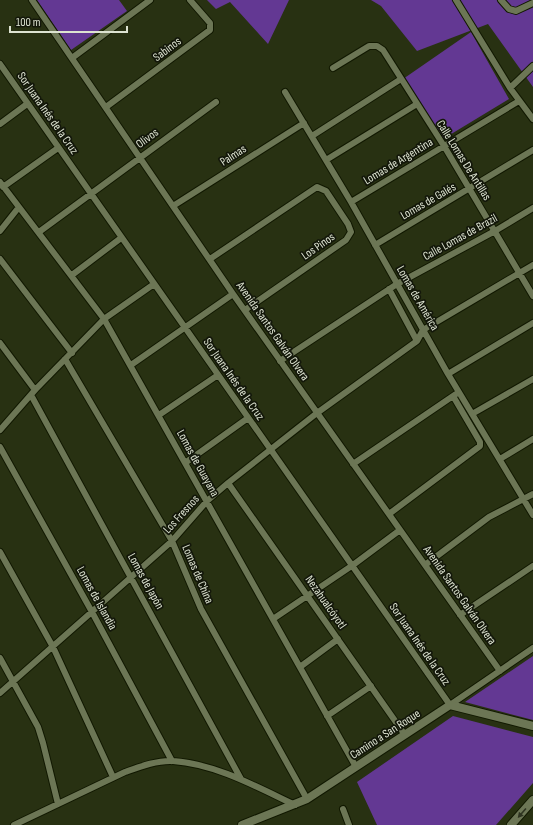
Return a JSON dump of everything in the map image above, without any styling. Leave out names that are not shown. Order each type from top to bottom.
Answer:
[{"type":"street","name":"Avenida Santos Galván Olvera","points":[[32,0],[233,294],[500,671]]},
{"type":"street","points":[[72,58],[150,0]]},
{"type":"street","name":"Sabinos","points":[[106,107],[210,30],[210,23],[190,0]]},
{"type":"street","points":[[456,0],[510,88],[533,119]]},
{"type":"street","points":[[501,0],[509,9],[516,11],[533,3]]},
{"type":"street","name":"Calle Lomas De Antillas","points":[[333,68],[369,46],[377,46],[383,50],[444,146],[533,296]]},
{"type":"street","name":"Sor Juana Inés de la Cruz","points":[[0,64],[271,451],[353,565],[450,706]]},
{"type":"street","points":[[510,88],[533,66]]},
{"type":"street","points":[[312,136],[401,79]]},
{"type":"street","name":"Lomas de América","points":[[285,92],[351,202],[448,374],[533,515]]},
{"type":"street","name":"Lomas de Argentina","points":[[351,202],[519,101]]},
{"type":"street","name":"Olivos","points":[[39,232],[90,193],[216,102]]},
{"type":"street","points":[[0,124],[27,104]]},
{"type":"street","points":[[326,160],[417,104]]},
{"type":"street","name":"Palmas","points":[[173,206],[304,123]]},
{"type":"street","points":[[2,185],[58,148]]},
{"type":"street","name":"Lomas de Galés","points":[[375,245],[533,150]]},
{"type":"street","name":"Lomas de Guayana","points":[[2,185],[104,319],[356,767]]},
{"type":"street","name":"Los Pinos","points":[[210,259],[313,188],[317,187],[326,191],[348,224],[351,232],[350,235],[346,240],[245,310]]},
{"type":"street","points":[[0,231],[19,207]]},
{"type":"street","name":"Calle Lomas de Brazil","points":[[280,361],[397,284],[495,232],[533,208]]},
{"type":"street","points":[[72,275],[121,238]]},
{"type":"street","points":[[0,259],[72,353]]},
{"type":"street","points":[[423,330],[533,266]]},
{"type":"street","points":[[1,426],[104,319],[154,284]]},
{"type":"street","points":[[389,289],[417,341]]},
{"type":"street","points":[[131,365],[233,294]]},
{"type":"street","points":[[448,374],[533,324]]},
{"type":"street","name":"Los Fresnos","points":[[0,693],[172,541],[207,501],[228,482],[271,451],[317,413],[417,341],[423,330]]},
{"type":"street","points":[[0,343],[35,390]]},
{"type":"street","name":"Lomas de China","points":[[65,359],[172,541],[188,574],[201,609],[307,799]]},
{"type":"street","points":[[159,415],[218,375]]},
{"type":"street","points":[[472,414],[533,379]]},
{"type":"street","points":[[353,464],[459,392]]},
{"type":"street","name":"Lomas de Japón","points":[[31,395],[132,577],[241,779]]},
{"type":"street","points":[[389,514],[479,449],[480,442],[453,396]]},
{"type":"street","points":[[185,463],[248,418]]},
{"type":"street","points":[[500,459],[533,439]]},
{"type":"street","name":"Lomas de Islandia","points":[[0,447],[92,612],[172,761]]},
{"type":"street","name":"Nezahualcóyotl","points":[[228,482],[405,735]]},
{"type":"street","points":[[424,565],[488,517],[533,494]]},
{"type":"street","points":[[273,619],[353,565],[400,530]]},
{"type":"street","points":[[0,552],[53,647],[114,777]]},
{"type":"street","points":[[460,615],[533,566]]},
{"type":"street","points":[[300,667],[338,639]]},
{"type":"street","name":"Camino a San Roque","points":[[242,825],[307,799],[450,706],[533,648]]},
{"type":"street","points":[[0,658],[38,727],[58,804]]},
{"type":"street","points":[[327,716],[371,686]]},
{"type":"street","points":[[450,706],[533,726]]},
{"type":"street","points":[[14,825],[114,777],[142,766],[172,761],[198,765],[241,779],[295,805]]},
{"type":"street","points":[[511,825],[533,800]]},
{"type":"street","points":[[343,809],[347,824]]},
{"type":"shaded area","points":[[37,0],[119,0],[127,11],[71,50]]},
{"type":"shaded area","points":[[207,0],[289,0],[268,44],[230,2],[216,9]]},
{"type":"shaded area","points":[[371,0],[533,0],[533,87],[488,24],[417,51],[381,6]]},
{"type":"shaded area","points":[[471,32],[509,99],[443,139],[403,79]]},
{"type":"shaded area","points":[[533,656],[533,720],[465,702]]},
{"type":"shaded area","points":[[453,716],[533,737],[533,783],[496,825],[377,825],[357,782]]}]
